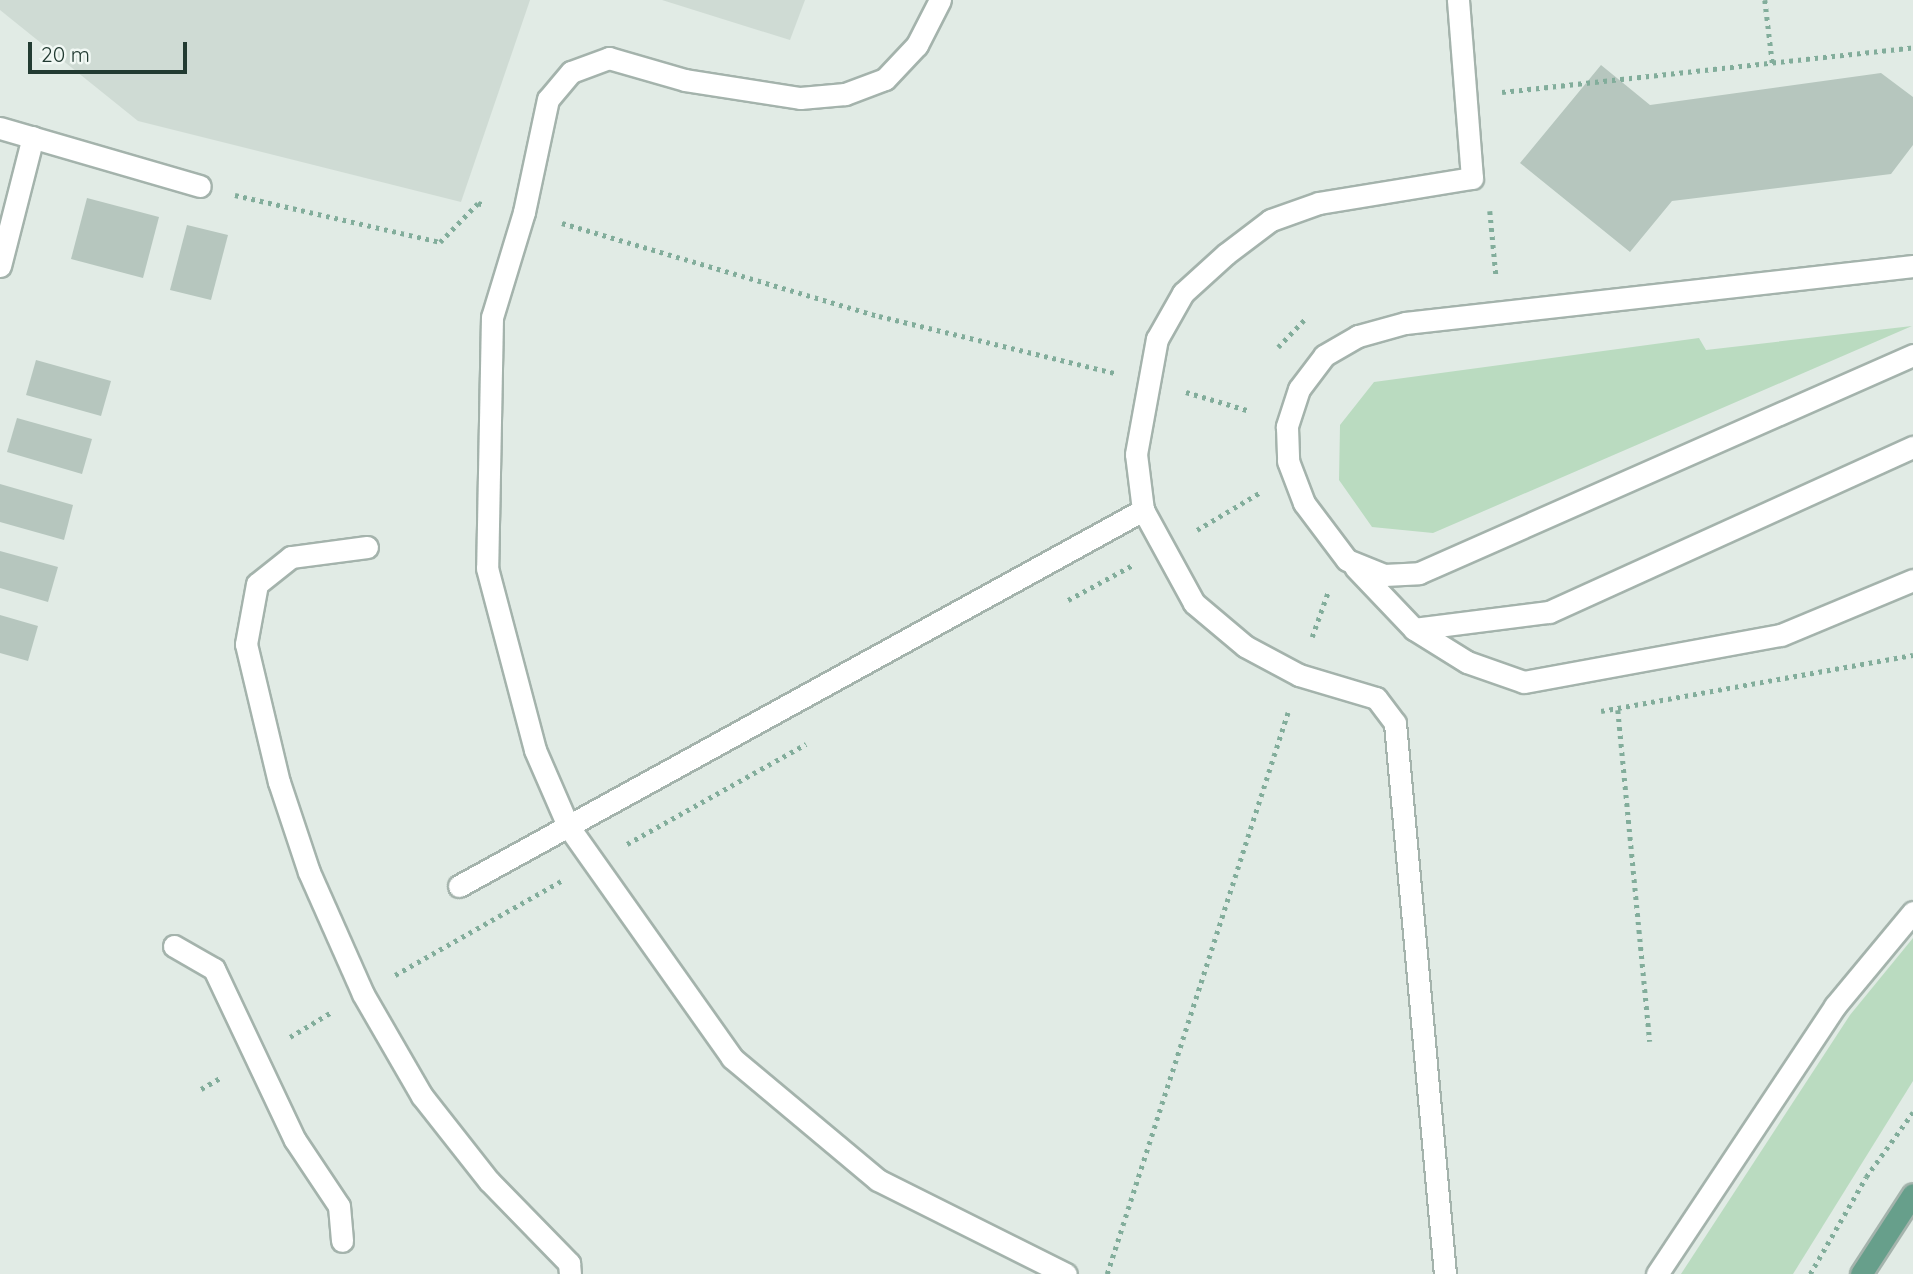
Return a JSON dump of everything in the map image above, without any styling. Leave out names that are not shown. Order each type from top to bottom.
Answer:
[{"type":"main road","points":[[1861,1274],[1913,1194]]},
{"type":"street","points":[[940,0],[917,45],[885,79],[845,94],[800,98],[685,80],[609,58],[571,72],[548,99],[524,212],[492,317],[487,568],[535,750],[568,826],[591,864],[732,1058],[878,1180],[1066,1274]]},
{"type":"street","points":[[1445,1274],[1395,723],[1376,698],[1299,675],[1245,646],[1194,603],[1160,551],[1143,510],[1136,454],[1144,380],[1157,338],[1183,293],[1271,220],[1369,192],[1472,178],[1458,0]]},
{"type":"street","points":[[0,128],[200,186]]},
{"type":"street","points":[[0,266],[33,137]]},
{"type":"street","points":[[1913,266],[1405,323],[1358,336],[1324,356],[1299,389],[1287,427],[1288,461],[1304,503],[1347,560],[1414,629],[1467,662],[1524,682],[1781,635],[1913,580]]},
{"type":"street","points":[[1347,560],[1384,575],[1457,561],[1913,355]]},
{"type":"street","points":[[1414,629],[1549,612],[1913,447]]},
{"type":"street","points":[[459,886],[1143,510]]},
{"type":"street","points":[[367,547],[291,557],[257,584],[246,644],[279,782],[309,873],[363,993],[422,1096],[489,1181],[569,1263],[570,1274]]},
{"type":"street","points":[[1657,1274],[1835,1006],[1913,912]]},
{"type":"street","points":[[174,946],[214,970],[295,1140],[339,1206],[342,1241]]},
{"type":"path","points":[[1765,0],[1773,67]]},
{"type":"path","points":[[1467,96],[1773,67],[1913,47]]},
{"type":"path","points":[[200,186],[440,242],[478,203],[524,212],[879,316],[1144,380],[1250,411]]},
{"type":"path","points":[[1053,607],[1160,551],[1261,492]]},
{"type":"path","points":[[1107,1274],[1328,592]]},
{"type":"path","points":[[1618,710],[1650,1041]]},
{"type":"path","points":[[201,1089],[363,993],[816,738]]},
{"type":"path","points":[[1810,1274],[1913,1112]]},
{"type":"shaded area","points":[[0,0],[530,0],[461,202],[138,121],[0,10]]},
{"type":"shaded area","points":[[662,0],[805,0],[790,40]]},
{"type":"green space","points":[[1912,326],[1433,533],[1372,527],[1339,480],[1340,425],[1374,382],[1699,338],[1706,350]]},
{"type":"green space","points":[[1913,938],[1913,1081],[1793,1274],[1681,1274],[1850,1015]]},
{"type":"building","points":[[1601,65],[1650,105],[1881,73],[1913,97],[1913,145],[1891,174],[1672,201],[1630,252],[1520,163]]},
{"type":"building","points":[[87,198],[159,217],[143,278],[71,259]]},
{"type":"building","points":[[187,225],[228,235],[211,300],[170,290]]},
{"type":"building","points":[[36,360],[111,381],[101,416],[26,395]]},
{"type":"building","points":[[17,418],[92,439],[82,474],[7,452]]},
{"type":"building","points":[[0,484],[73,505],[64,540],[0,522]]},
{"type":"building","points":[[0,551],[58,567],[48,602],[0,588]]},
{"type":"building","points":[[0,615],[38,626],[28,661],[0,653]]}]
